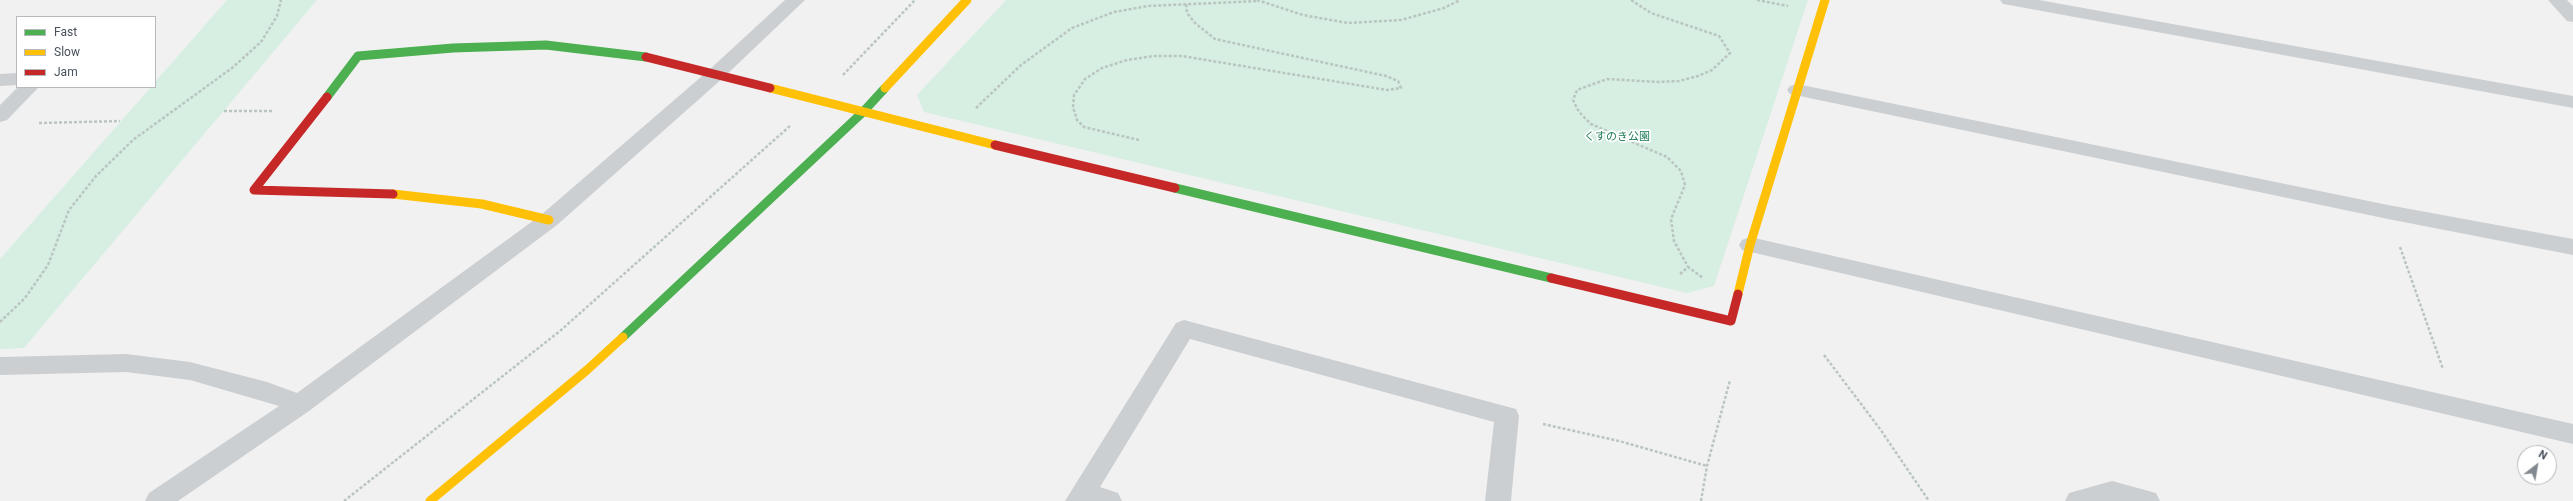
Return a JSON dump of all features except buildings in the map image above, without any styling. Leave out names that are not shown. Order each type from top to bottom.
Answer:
[{"type":"street","points":[[158,501],[300,404],[549,220],[716,74],[796,0]]},
{"type":"street","points":[[430,501],[587,370],[863,112],[967,0]]},
{"type":"street","points":[[549,220],[482,204],[412,194],[254,190],[358,56],[453,48],[546,45],[635,54],[953,135],[1731,321],[1750,245],[1825,0]]},
{"type":"street","points":[[2009,0],[2573,102]]},
{"type":"street","points":[[2557,0],[2573,17]]},
{"type":"street","points":[[0,80],[16,79]]},
{"type":"street","points":[[0,116],[28,88]]},
{"type":"street","points":[[1797,90],[2388,212],[2573,247]]},
{"type":"street","points":[[1750,245],[2573,434]]},
{"type":"street","points":[[1109,501],[1081,497],[1184,329],[1507,416],[1498,501]]},
{"type":"street","points":[[0,366],[126,363],[190,371],[266,391],[300,404]]},
{"type":"street","points":[[2078,501],[2112,492],[2147,501]]},
{"type":"path","points":[[0,322],[25,298],[48,265],[69,210],[96,176],[133,140],[232,68],[262,42],[277,16],[281,0]]},
{"type":"path","points":[[344,501],[560,331],[818,100],[914,0]]},
{"type":"path","points":[[1200,2],[1205,0]]},
{"type":"path","points":[[953,135],[986,97],[1020,65],[1072,28],[1114,12],[1186,3],[1258,0],[1326,20],[1376,23],[1413,17],[1444,8],[1460,0]]},
{"type":"path","points":[[1631,0],[1652,13],[1719,36],[1730,53],[1717,66],[1698,76],[1679,81],[1660,82],[1607,79],[1591,83],[1577,90],[1573,100],[1580,112],[1591,124],[1667,157],[1681,171],[1685,185],[1671,219],[1674,241],[1688,267]]},
{"type":"path","points":[[1139,140],[1084,127],[1077,120],[1073,107],[1074,95],[1085,79],[1102,68],[1126,60],[1153,56],[1182,56],[1387,90],[1401,88],[1398,81],[1386,76],[1216,39],[1194,23],[1187,13],[1186,3]]},
{"type":"path","points":[[224,112],[316,111]]},
{"type":"path","points":[[38,123],[120,121]]},
{"type":"path","points":[[2388,212],[2456,407]]},
{"type":"path","points":[[1824,355],[1880,429],[1929,501]]},
{"type":"path","points":[[1701,501],[1707,466],[1730,380]]},
{"type":"path","points":[[1507,416],[1619,441],[1707,466]]},
{"type":"green space","points":[[227,0],[317,0],[24,348],[0,349],[0,259],[150,88],[156,88],[156,81]]},
{"type":"green space","name":"くすのき公園","points":[[1006,0],[1808,0],[1714,286],[1687,293],[924,112],[917,95]]},
{"type":"traffic: fast","points":[[327,97],[358,56],[453,48],[546,45],[646,57]]},
{"type":"traffic: fast","points":[[623,337],[863,112],[885,88]]},
{"type":"traffic: fast","points":[[1175,188],[1551,278]]},
{"type":"traffic: slow","points":[[885,88],[967,0]]},
{"type":"traffic: slow","points":[[1738,294],[1750,245],[1825,0]]},
{"type":"traffic: slow","points":[[770,88],[995,145]]},
{"type":"traffic: slow","points":[[393,194],[482,204],[549,220]]},
{"type":"traffic: slow","points":[[430,501],[587,370],[623,337]]},
{"type":"traffic: jam","points":[[646,57],[770,88]]},
{"type":"traffic: jam","points":[[327,97],[254,190],[393,194]]},
{"type":"traffic: jam","points":[[995,145],[1175,188]]},
{"type":"traffic: jam","points":[[1551,278],[1731,321],[1738,294]]}]
